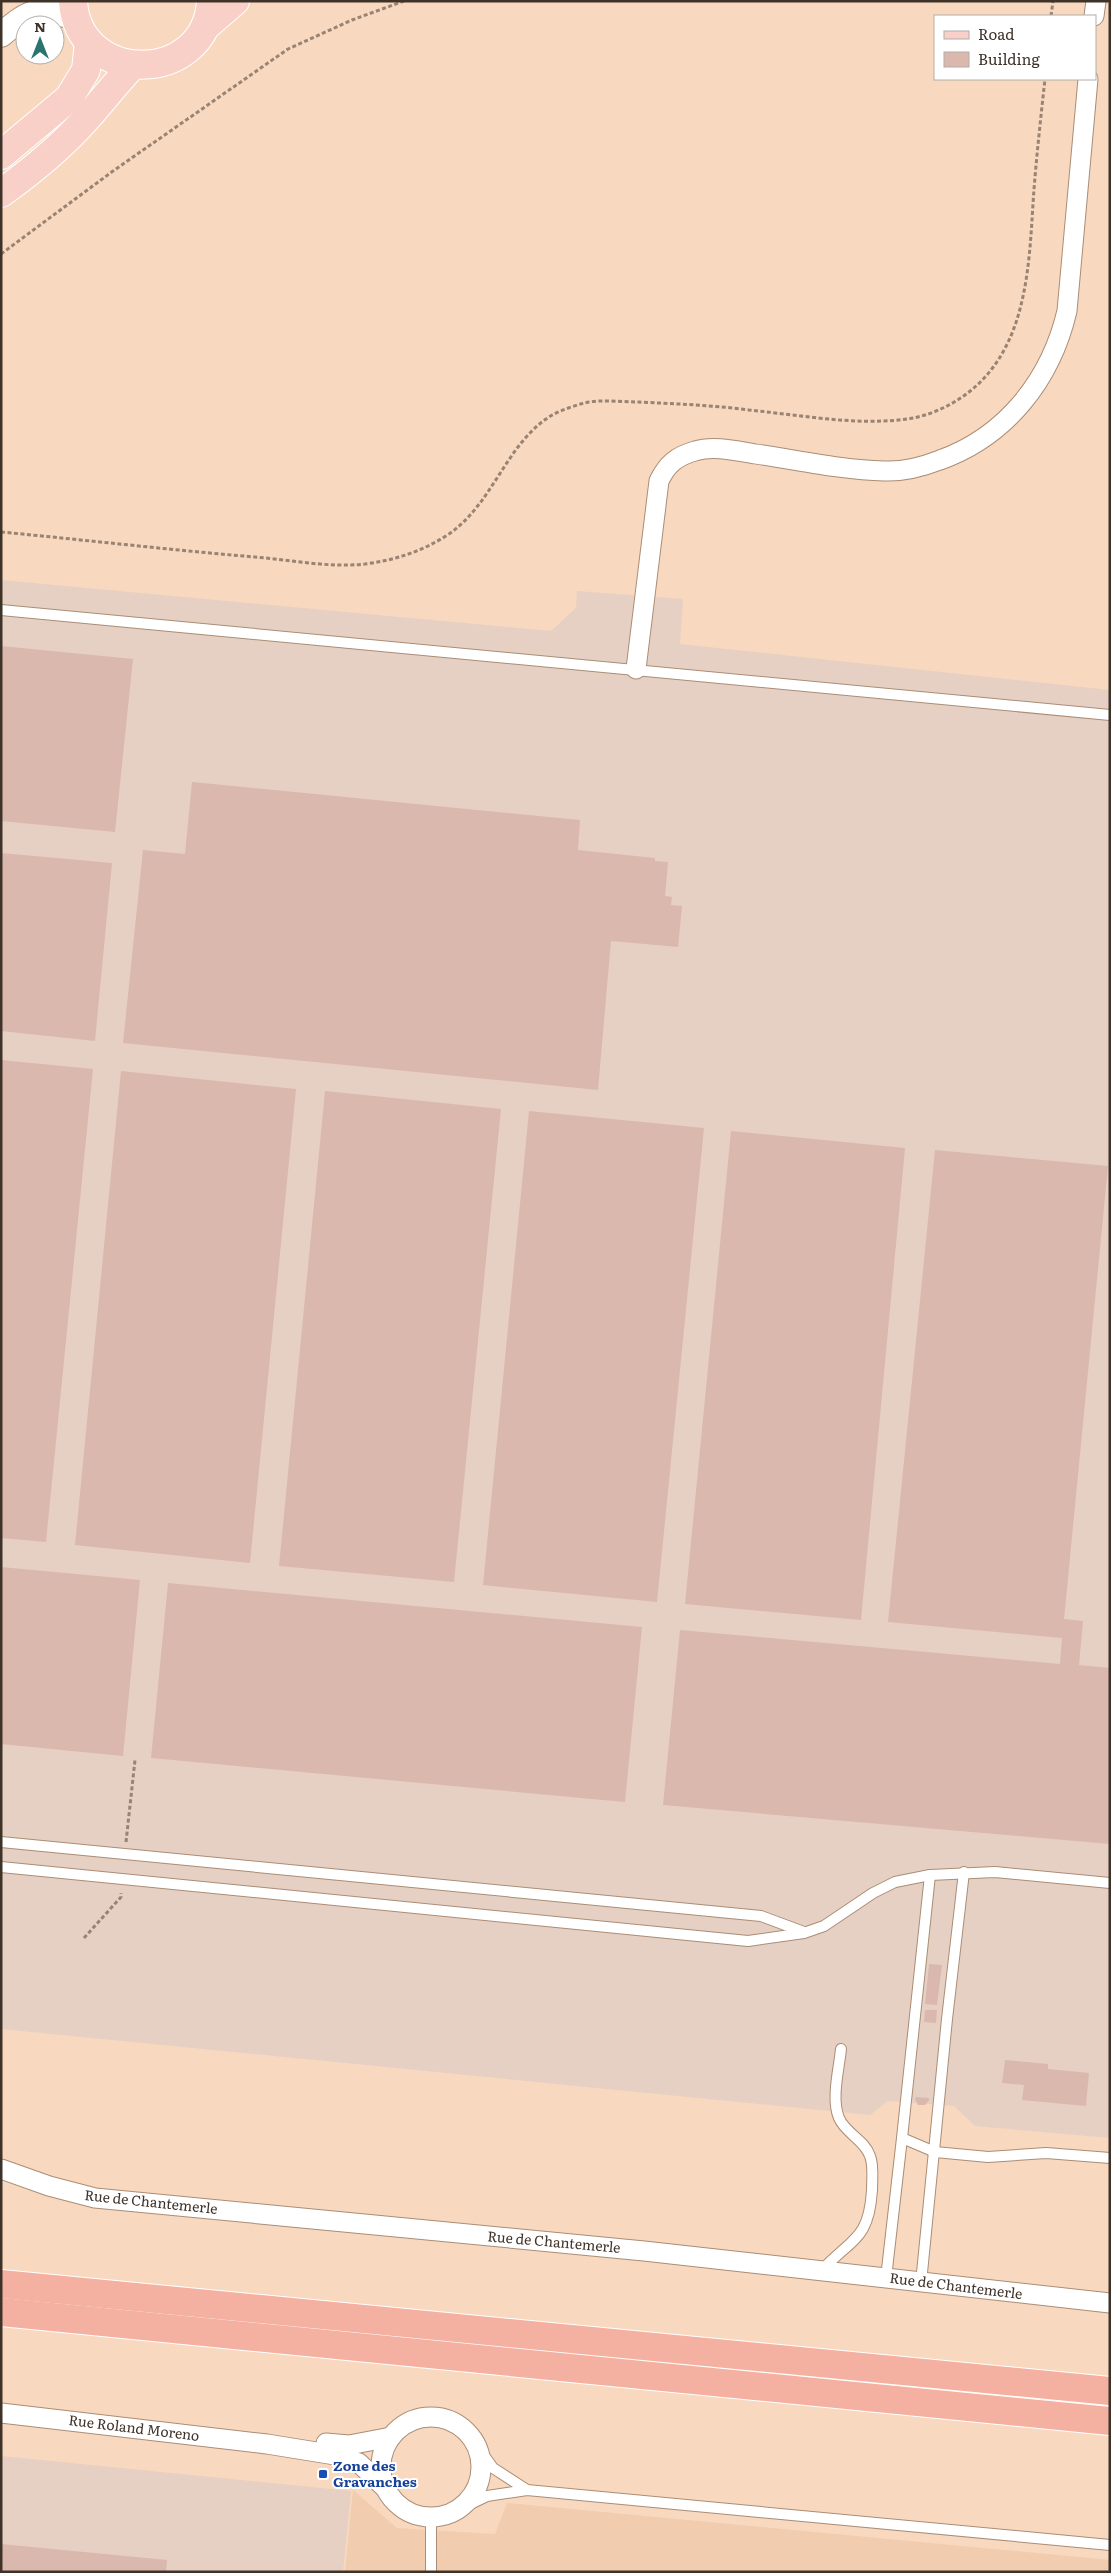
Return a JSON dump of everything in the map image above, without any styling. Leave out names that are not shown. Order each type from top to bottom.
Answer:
[{"type":"highway","points":[[1,2284],[1110,2391]]},
{"type":"highway","points":[[1,2312],[1110,2421]]},
{"type":"main road","points":[[80,20],[101,53],[116,61],[132,66],[154,65],[175,58],[193,45],[208,14],[235,1]]},
{"type":"main road","points":[[1,155],[69,98],[80,84],[86,70],[80,20]]},
{"type":"main road","points":[[1,193],[35,169],[66,139],[132,66]]},
{"type":"street","points":[[1,17],[16,1]]},
{"type":"street","points":[[1094,15],[1096,1]]},
{"type":"street","points":[[1,35],[22,17],[37,12],[51,12],[80,20]]},
{"type":"street","points":[[636,669],[659,480],[666,466],[696,450],[720,448],[856,468],[885,471],[905,470],[954,455],[979,441],[997,428],[1033,390],[1047,367],[1061,337],[1067,311],[1088,80]]},
{"type":"street","name":"Rue de Chantemerle","points":[[1,2169],[49,2186],[95,2198],[822,2270],[921,2283],[1110,2303]]},
{"type":"street","name":"Rue Roland Moreno","points":[[1,2413],[267,2444]]},
{"type":"street","points":[[267,2444],[349,2458],[359,2463],[405,2511],[431,2518],[458,2510],[469,2500],[477,2487],[481,2472],[480,2457],[475,2443],[455,2423],[428,2417],[414,2420],[401,2427],[391,2437],[381,2461],[384,2487]]},
{"type":"street","points":[[267,2444],[321,2443],[349,2445],[391,2437]]},
{"type":"lane","points":[[1,610],[1110,715]]},
{"type":"lane","points":[[1,1842],[761,1916],[804,1932]]},
{"type":"lane","points":[[1,1867],[748,1941],[804,1932],[824,1926],[848,1908],[895,1882],[930,1875],[995,1872],[1110,1883]]},
{"type":"lane","points":[[921,2283],[947,2019],[964,1872]]},
{"type":"lane","points":[[886,2278],[930,1875]]},
{"type":"lane","points":[[822,2270],[851,2245],[863,2230],[871,2210],[873,2171],[870,2155],[838,2116],[836,2101],[841,2050]]},
{"type":"lane","points":[[902,2138],[935,2152],[988,2157],[1046,2153],[1110,2158]]},
{"type":"lane","points":[[475,2443],[493,2468],[527,2490]]},
{"type":"lane","points":[[458,2510],[487,2496],[527,2490],[1110,2545]]},
{"type":"lane","points":[[431,2518],[431,2572]]},
{"type":"path","points":[[1,254],[120,165],[288,49],[352,20],[404,1]]},
{"type":"path","points":[[1051,15],[1053,1]]},
{"type":"path","points":[[1,532],[171,550],[332,564],[362,564],[412,554],[452,532],[477,508],[528,435],[547,418],[566,408],[591,401],[713,406],[837,420],[882,421],[910,418],[936,411],[959,400],[981,382],[1000,360],[1011,340],[1024,290],[1029,252],[1045,80]]},
{"type":"shaded area","points":[[1,580],[551,631],[576,608],[577,591],[683,599],[680,644],[1110,690],[1110,2138],[975,2126],[954,2106],[888,2101],[870,2115],[1,2029]]},
{"type":"shaded area","points":[[1,2456],[351,2491],[343,2572],[1,2572]]},
{"type":"shaded area","points":[[353,2490],[397,2528],[495,2534],[507,2503],[1110,2560],[1110,2572],[345,2572]]},
{"type":"building","points":[[1,646],[133,659],[115,832],[1,821]]},
{"type":"building","points":[[192,782],[580,820],[578,850],[655,858],[655,861],[668,862],[665,896],[672,897],[671,905],[682,906],[678,947],[611,941],[598,1090],[123,1043],[143,850],[185,854]]},
{"type":"building","points":[[1,853],[112,863],[95,1041],[1,1031]]},
{"type":"building","points":[[1,1060],[93,1069],[46,1542],[1,1538]]},
{"type":"building","points":[[121,1071],[296,1089],[250,1563],[75,1545]]},
{"type":"building","points":[[325,1091],[501,1109],[454,1582],[279,1566]]},
{"type":"building","points":[[529,1111],[704,1128],[657,1602],[483,1585]]},
{"type":"building","points":[[731,1131],[905,1148],[861,1620],[685,1604]]},
{"type":"building","points":[[935,1150],[1108,1166],[1064,1619],[1083,1621],[1079,1665],[1110,1668],[1110,1844],[663,1805],[680,1630],[1060,1664],[1062,1638],[888,1622]]},
{"type":"building","points":[[1,1567],[140,1580],[123,1756],[1,1744]]},
{"type":"building","points":[[168,1583],[642,1627],[625,1802],[151,1758]]},
{"type":"building","points":[[929,1964],[942,1965],[937,2005],[925,2004]]},
{"type":"building","points":[[925,2010],[937,2010],[936,2023],[924,2022]]},
{"type":"building","points":[[1005,2060],[1048,2064],[1048,2069],[1089,2073],[1086,2106],[1022,2100],[1024,2085],[1002,2083]]},
{"type":"building","points":[[916,2097],[930,2099],[925,2105],[918,2105]]},
{"type":"building","points":[[1,2544],[167,2560],[166,2572],[1,2572]]},
{"type":"place","name":"Zone des Gravanches","points":[[323,2474]]}]
